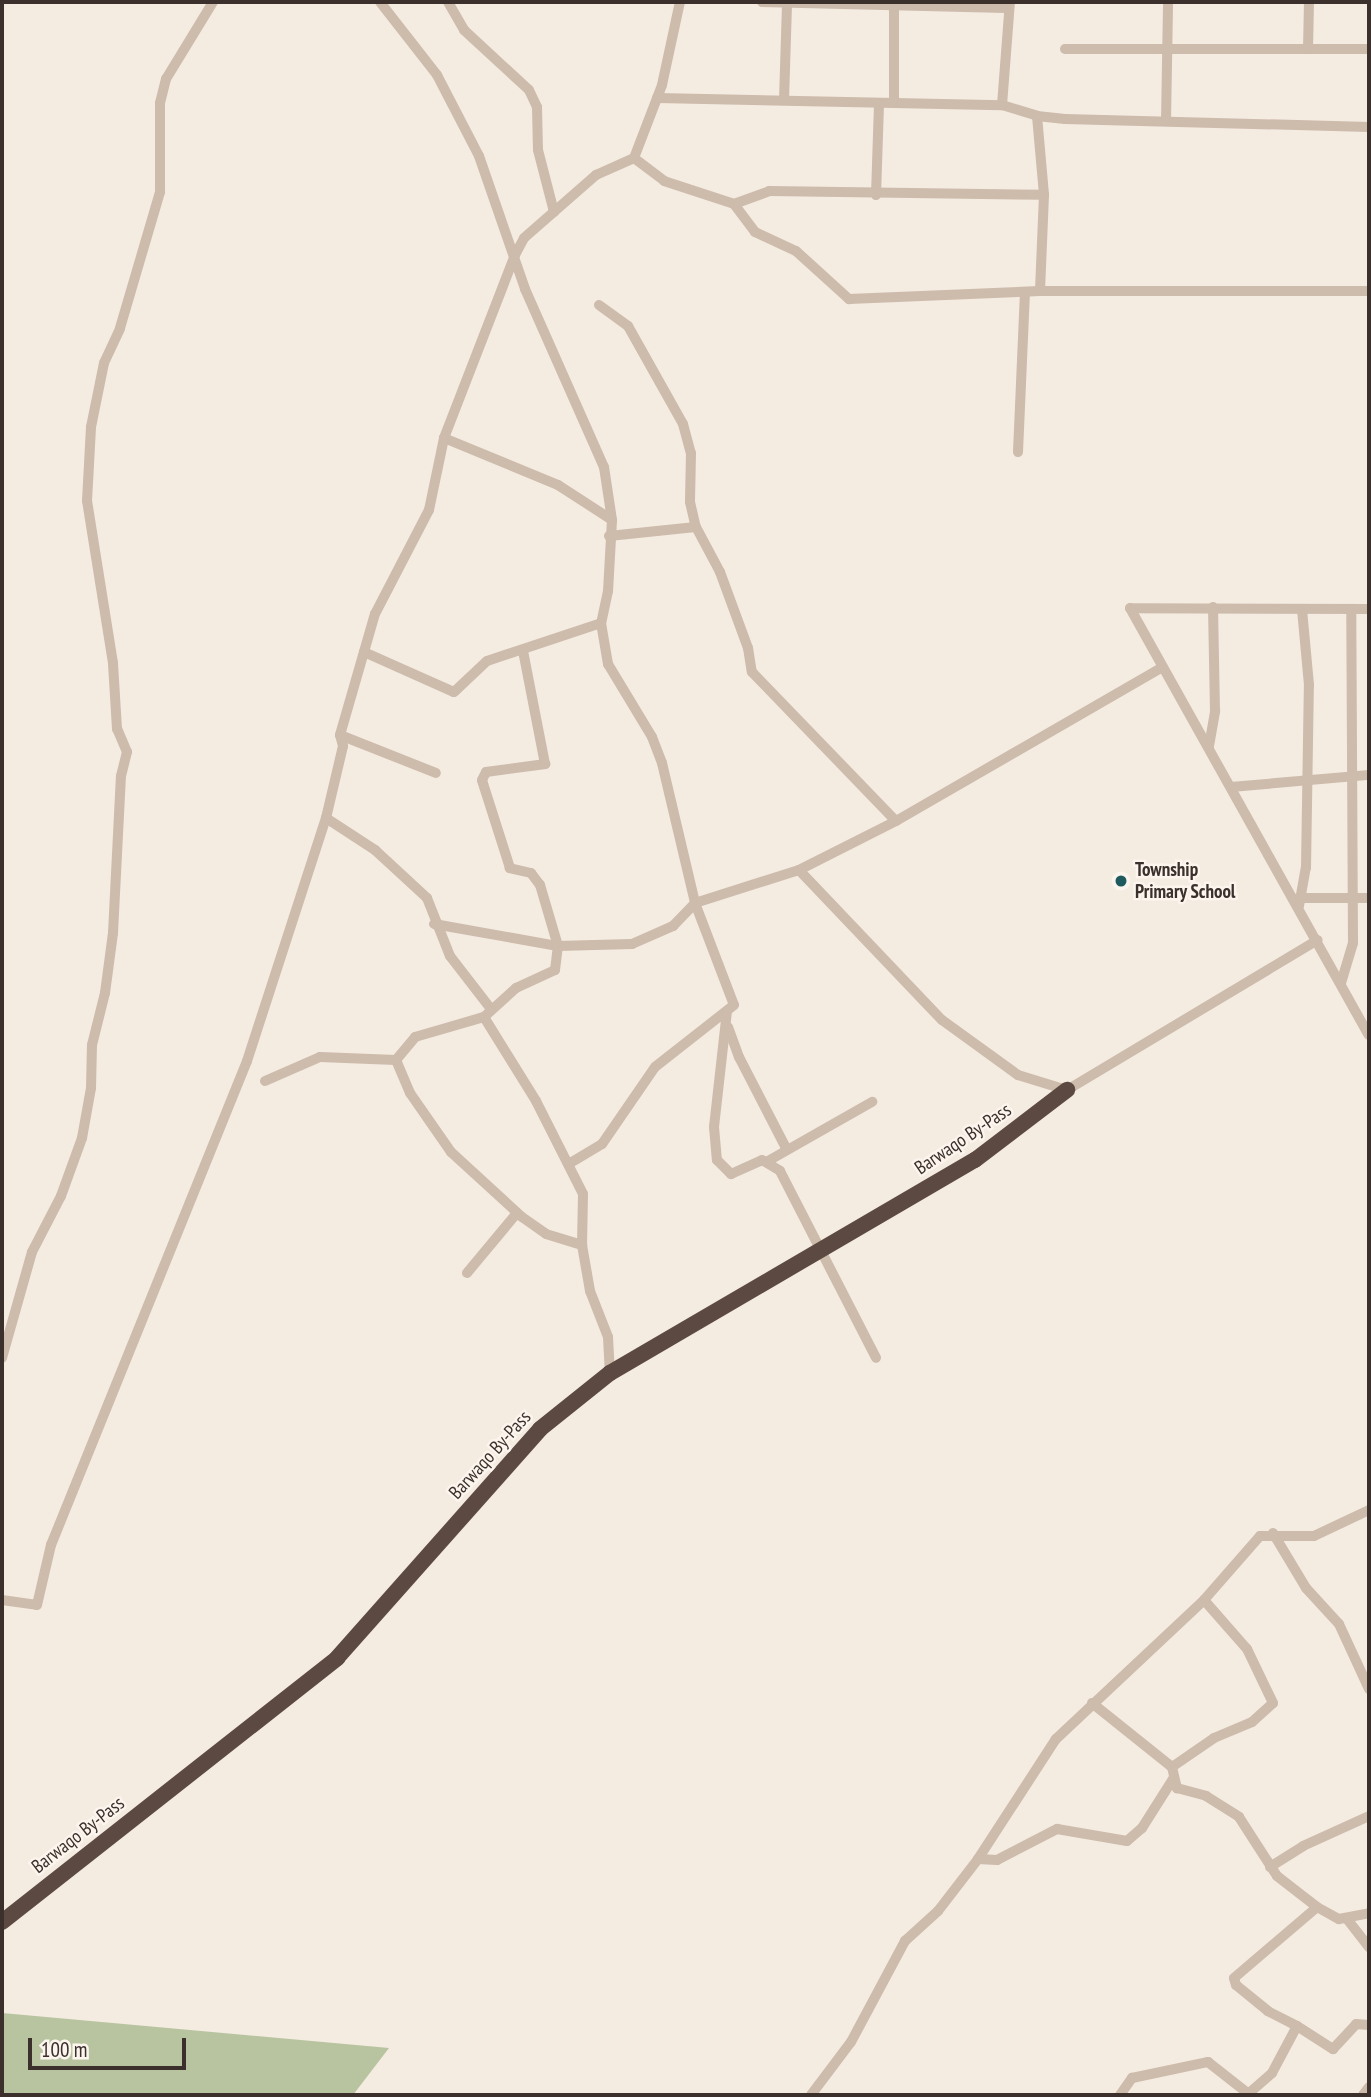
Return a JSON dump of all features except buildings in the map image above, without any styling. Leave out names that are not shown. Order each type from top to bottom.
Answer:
[{"type":"highway","name":"Barwaqo By-Pass","points":[[2,1922],[337,1657],[540,1429],[610,1373],[975,1160],[1067,1090]]},
{"type":"street","points":[[2,1358],[32,1252],[61,1196],[82,1138],[92,1088],[92,1045],[113,933],[121,776],[127,752],[117,729],[113,663],[87,501],[91,427],[104,363],[120,328],[160,191],[160,103],[166,79],[214,2]]},
{"type":"street","points":[[380,2],[437,75],[479,156],[538,323],[566,374],[604,467],[612,520],[608,591],[601,623],[608,664],[652,737],[662,763],[695,903],[734,1004],[727,1016],[714,1128],[717,1160],[731,1174],[768,1161],[786,1148],[872,1102]]},
{"type":"street","points":[[448,2],[464,30],[529,90],[537,107],[538,150],[554,212]]},
{"type":"street","points":[[2,1600],[37,1605],[51,1545],[247,1061],[326,818],[343,746],[340,735],[364,652],[392,576],[429,510],[444,438],[514,255],[524,238],[604,170],[634,158],[657,98],[680,2]]},
{"type":"street","points":[[762,2],[787,5],[1008,5],[1002,105]]},
{"type":"street","points":[[1166,121],[1168,2]]},
{"type":"street","points":[[1308,49],[1309,2]]},
{"type":"street","points":[[784,100],[787,5]]},
{"type":"street","points":[[894,6],[894,103]]},
{"type":"street","points":[[1065,49],[1369,49]]},
{"type":"street","points":[[657,98],[1002,105],[1037,117],[1369,127]]},
{"type":"street","points":[[876,195],[879,104]]},
{"type":"street","points":[[1037,117],[1044,195],[1040,291]]},
{"type":"street","points":[[634,158],[664,181],[734,204],[755,232],[796,251],[849,299],[1040,291],[1369,291]]},
{"type":"street","points":[[734,204],[769,191],[876,195],[1044,195]]},
{"type":"street","points":[[1018,452],[1025,292]]},
{"type":"street","points":[[599,305],[628,326],[683,424],[691,453],[690,502],[696,527],[720,572],[748,648],[752,672],[896,821]]},
{"type":"street","points":[[444,438],[558,485],[612,520]]},
{"type":"street","points":[[609,536],[696,527]]},
{"type":"street","points":[[1209,746],[1215,711],[1213,607]]},
{"type":"street","points":[[1369,609],[1129,608],[1161,668],[1299,903],[1369,1035]]},
{"type":"street","points":[[1299,903],[1306,869],[1309,685],[1302,609]]},
{"type":"street","points":[[1341,983],[1353,943],[1355,829],[1349,776],[1355,708],[1351,610]]},
{"type":"street","points":[[364,652],[454,692],[478,666],[601,623]]},
{"type":"street","points":[[396,1060],[415,1037],[487,1013],[528,981],[555,970],[558,946],[540,885],[531,873],[510,868],[482,780],[486,772],[545,764],[523,651]]},
{"type":"street","points":[[434,924],[558,946],[632,944],[673,926],[695,903],[799,870],[896,821],[1161,668]]},
{"type":"street","points":[[340,735],[436,773]]},
{"type":"street","points":[[1231,787],[1369,775]]},
{"type":"street","points":[[326,818],[375,850],[427,898],[434,924],[487,1013],[569,1164],[583,1194],[582,1245],[590,1291],[608,1337],[610,1373]]},
{"type":"street","points":[[799,870],[943,1020],[1018,1075],[1067,1090],[1318,940]]},
{"type":"street","points":[[1299,903],[1369,898]]},
{"type":"street","points":[[727,1016],[738,1057],[786,1148]]},
{"type":"street","points":[[569,1164],[602,1144],[655,1068],[727,1016]]},
{"type":"street","points":[[265,1081],[320,1057],[396,1060]]},
{"type":"street","points":[[396,1060],[410,1093],[439,1140],[517,1213],[546,1234],[582,1245]]},
{"type":"street","points":[[768,1161],[780,1171],[876,1358]]},
{"type":"street","points":[[467,1273],[517,1213]]},
{"type":"street","points":[[811,2095],[851,2042],[905,1941],[938,1911],[978,1859],[1056,1739],[1091,1703],[1204,1600],[1260,1536],[1273,1533],[1314,1536],[1369,1510]]},
{"type":"street","points":[[1273,1533],[1306,1588],[1339,1624],[1369,1689]]},
{"type":"street","points":[[978,1859],[997,1860],[1057,1829],[1127,1841],[1142,1828],[1172,1773],[1204,1744],[1251,1723],[1273,1703],[1247,1649],[1204,1600]]},
{"type":"street","points":[[1091,1703],[1172,1773],[1177,1788],[1206,1796],[1239,1817],[1270,1867],[1317,1907],[1348,1920],[1369,1947]]},
{"type":"street","points":[[1270,1867],[1303,1846],[1369,1816]]},
{"type":"street","points":[[1317,1907],[1234,1978],[1236,1985],[1268,2011],[1334,2049],[1356,2024],[1369,2025]]},
{"type":"street","points":[[1348,1920],[1369,1913]]},
{"type":"street","points":[[1120,2095],[1132,2078],[1208,2063],[1249,2095],[1272,2073],[1297,2026]]},
{"type":"street","points":[[1363,2095],[1369,2087]]},
{"type":"green space","points":[[2,2013],[389,2048],[353,2095],[2,2095]]},
{"type":"place","name":"Township Primary School","points":[[1121,881]]}]
